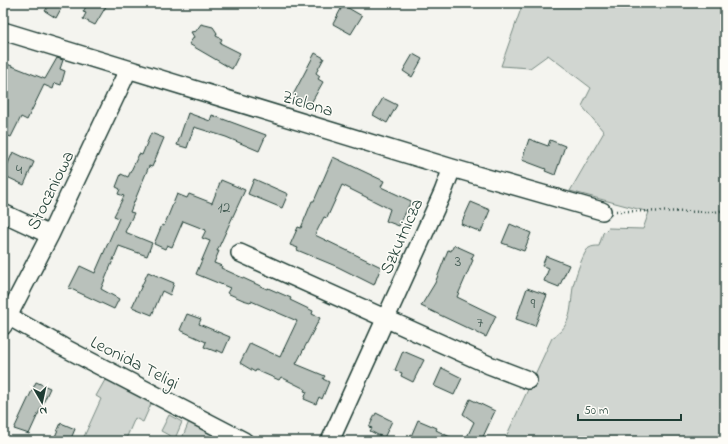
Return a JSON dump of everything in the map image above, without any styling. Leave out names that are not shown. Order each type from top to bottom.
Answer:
[{"type":"street","name":"Zielona","points":[[3,31],[452,168],[602,211]]},
{"type":"street","name":"Stoczniowa","points":[[5,321],[50,235],[128,70]]},
{"type":"street","name":"Szkutnicza","points":[[330,441],[443,192],[452,168]]},
{"type":"street","points":[[3,213],[50,235]]},
{"type":"street","points":[[240,253],[488,365],[528,380]]},
{"type":"street","name":"Leonida Teligi","points":[[5,321],[63,347],[244,441]]},
{"type":"path","points":[[602,211],[714,212],[725,210]]},
{"type":"shaded area","points":[[523,3],[725,3],[725,441],[504,441],[552,338],[564,328],[567,322],[571,309],[574,283],[587,250],[594,246],[599,246],[603,233],[608,228],[643,229],[649,212],[570,191],[604,132],[582,106],[591,88],[548,55],[530,68],[501,66]]},
{"type":"shaded area","points":[[105,380],[118,383],[150,398],[151,404],[143,422],[135,418],[125,441],[82,441],[101,399],[96,396]]},
{"type":"shaded area","points":[[169,415],[182,422],[174,441],[170,441],[172,437],[161,431]]},
{"type":"shaded area","points":[[190,419],[236,441],[181,441]]},
{"type":"building","points":[[50,3],[64,3],[56,18],[45,11]]},
{"type":"building","points":[[88,3],[108,3],[95,25],[83,19],[86,13],[83,12]]},
{"type":"building","points":[[343,5],[362,16],[351,34],[333,24]]},
{"type":"building","points":[[201,24],[213,27],[217,33],[216,36],[222,39],[220,43],[240,53],[232,69],[189,44],[194,37],[191,32],[196,31]]},
{"type":"building","points":[[315,53],[324,58],[316,73],[320,76],[318,79],[323,82],[310,105],[293,95]]},
{"type":"building","points":[[413,54],[422,59],[412,77],[403,71]]},
{"type":"building","points":[[57,58],[63,60],[60,69],[65,71],[61,85],[55,83],[53,89],[44,85],[27,120],[21,117],[11,137],[3,134],[3,73],[7,64],[45,79]]},
{"type":"building","points":[[383,98],[397,105],[387,123],[373,115]]},
{"type":"building","points":[[188,113],[210,121],[212,115],[266,135],[259,151],[226,137],[194,127],[187,148],[177,145]]},
{"type":"building","points":[[151,133],[164,138],[152,167],[149,166],[130,212],[134,213],[125,232],[152,243],[147,256],[119,246],[101,289],[119,299],[114,309],[69,288],[80,266],[95,273],[119,218],[114,216],[124,196],[118,194],[120,189],[116,187],[121,174],[128,177],[139,154],[142,155]]},
{"type":"building","points":[[529,139],[548,146],[550,140],[565,146],[555,175],[545,171],[546,169],[522,160]]},
{"type":"building","points":[[13,152],[34,162],[24,185],[3,175]]},
{"type":"building","points":[[333,157],[384,181],[381,187],[411,201],[399,226],[386,221],[390,209],[342,185],[327,218],[324,217],[315,235],[381,267],[374,285],[338,267],[297,250],[298,248],[290,245],[298,227],[301,228]]},
{"type":"building","points":[[254,179],[288,194],[282,208],[248,194]]},
{"type":"building","points":[[221,180],[245,190],[217,251],[219,251],[214,263],[222,266],[221,268],[267,289],[268,288],[291,298],[290,300],[313,311],[312,314],[320,318],[296,364],[325,376],[323,379],[329,382],[322,399],[319,397],[316,404],[304,399],[307,392],[304,391],[305,389],[281,377],[279,380],[256,370],[255,372],[240,363],[250,343],[280,357],[297,321],[251,301],[243,300],[227,293],[230,288],[196,274],[210,241],[202,238],[206,230],[183,221],[172,247],[167,245],[165,249],[154,244],[162,225],[164,226],[177,194],[187,198],[189,194],[212,203]]},
{"type":"building","points":[[471,202],[490,210],[481,232],[461,224]]},
{"type":"building","points":[[510,224],[531,233],[524,251],[502,243]]},
{"type":"building","points":[[454,245],[474,254],[471,259],[473,260],[457,297],[496,316],[486,337],[421,306],[435,283],[448,250],[451,251]]},
{"type":"building","points":[[546,256],[569,265],[559,287],[544,281],[549,268],[542,266]]},
{"type":"building","points":[[148,272],[174,283],[170,295],[162,291],[152,315],[132,307]]},
{"type":"building","points":[[527,288],[547,295],[535,326],[516,319]]},
{"type":"building","points":[[187,314],[201,319],[199,324],[230,337],[223,353],[204,347],[206,342],[180,330]]},
{"type":"building","points":[[403,351],[424,360],[413,382],[401,376],[402,373],[395,370]]},
{"type":"building","points":[[442,368],[462,378],[454,395],[434,386]]},
{"type":"building","points":[[36,382],[50,388],[29,434],[14,429]]},
{"type":"building","points":[[470,399],[495,411],[481,441],[465,441],[474,422],[463,414]]},
{"type":"building","points":[[376,413],[392,421],[384,438],[370,431],[372,428],[369,427]]},
{"type":"building","points":[[418,420],[437,428],[436,430],[458,441],[409,441]]},
{"type":"building","points":[[61,423],[75,429],[70,441],[53,441]]}]
